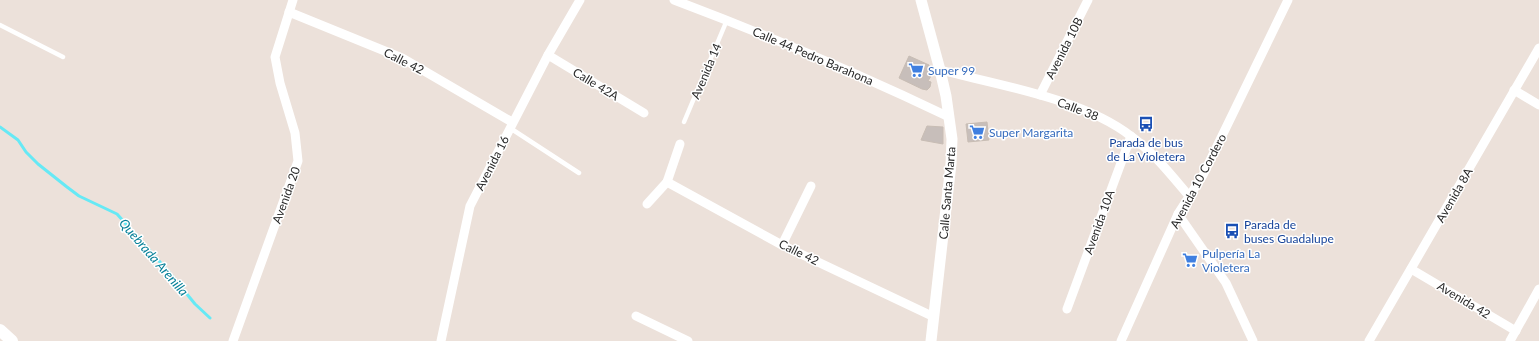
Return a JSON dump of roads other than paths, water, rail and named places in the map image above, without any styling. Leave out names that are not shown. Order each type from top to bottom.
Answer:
[{"type":"main road","points":[[0,330],[12,341]]},
{"type":"street","name":"Avenida 20","points":[[234,341],[298,161],[295,133],[274,57],[293,0]]},
{"type":"street","name":"Avenida 16","points":[[441,341],[470,206],[548,55],[580,0]]},
{"type":"street","name":"Calle 44 Pedro Barahona","points":[[674,0],[727,20],[882,84],[949,118]]},
{"type":"street","name":"Calle Santa Marta","points":[[921,0],[940,70],[952,139],[951,164],[931,341]]},
{"type":"street","name":"Avenida 10B","points":[[1040,95],[1088,0]]},
{"type":"street","name":"Avenida 10 Cordero","points":[[1121,341],[1178,214],[1203,175],[1288,0]]},
{"type":"street","name":"Calle 42","points":[[289,12],[402,58],[511,125]]},
{"type":"street","name":"Avenida 8A","points":[[1369,341],[1539,48]]},
{"type":"street","name":"Calle 42A","points":[[548,55],[644,113]]},
{"type":"street","name":"Calle 38","points":[[940,70],[1040,95],[1101,118],[1131,136],[1161,163],[1189,196]]},
{"type":"street","points":[[1514,90],[1539,105]]},
{"type":"street","name":"Avenida 10A","points":[[1067,309],[1131,136]]},
{"type":"street","points":[[648,204],[666,182],[680,144]]},
{"type":"street","name":"Calle 42","points":[[666,182],[782,245],[934,317]]},
{"type":"street","points":[[782,245],[811,186]]},
{"type":"street","points":[[1178,214],[1226,283],[1253,341]]},
{"type":"street","name":"Avenida 42","points":[[1411,269],[1516,331]]},
{"type":"street","points":[[1510,341],[1539,289]]},
{"type":"street","points":[[636,316],[688,341]]},
{"type":"lane","name":"Avenida 14","points":[[684,122],[727,20]]},
{"type":"lane","points":[[0,25],[63,57]]},
{"type":"lane","name":"Calle 42","points":[[511,125],[579,173]]},
{"type":"waterway","name":"Quebrada Arenilla","points":[[0,127],[18,140],[26,152],[38,164],[79,196],[117,214],[168,271],[195,304],[210,318]]},
{"type":"place","name":"Super 99","points":[[916,70]]},
{"type":"place","name":"Parada de bus de La Violetera","points":[[1146,124]]},
{"type":"place","name":"Super Margarita","points":[[977,132]]},
{"type":"place","name":"Parada de buses Guadalupe","points":[[1232,231]]},
{"type":"place","name":"Pulpería La Violetera","points":[[1190,260]]}]
